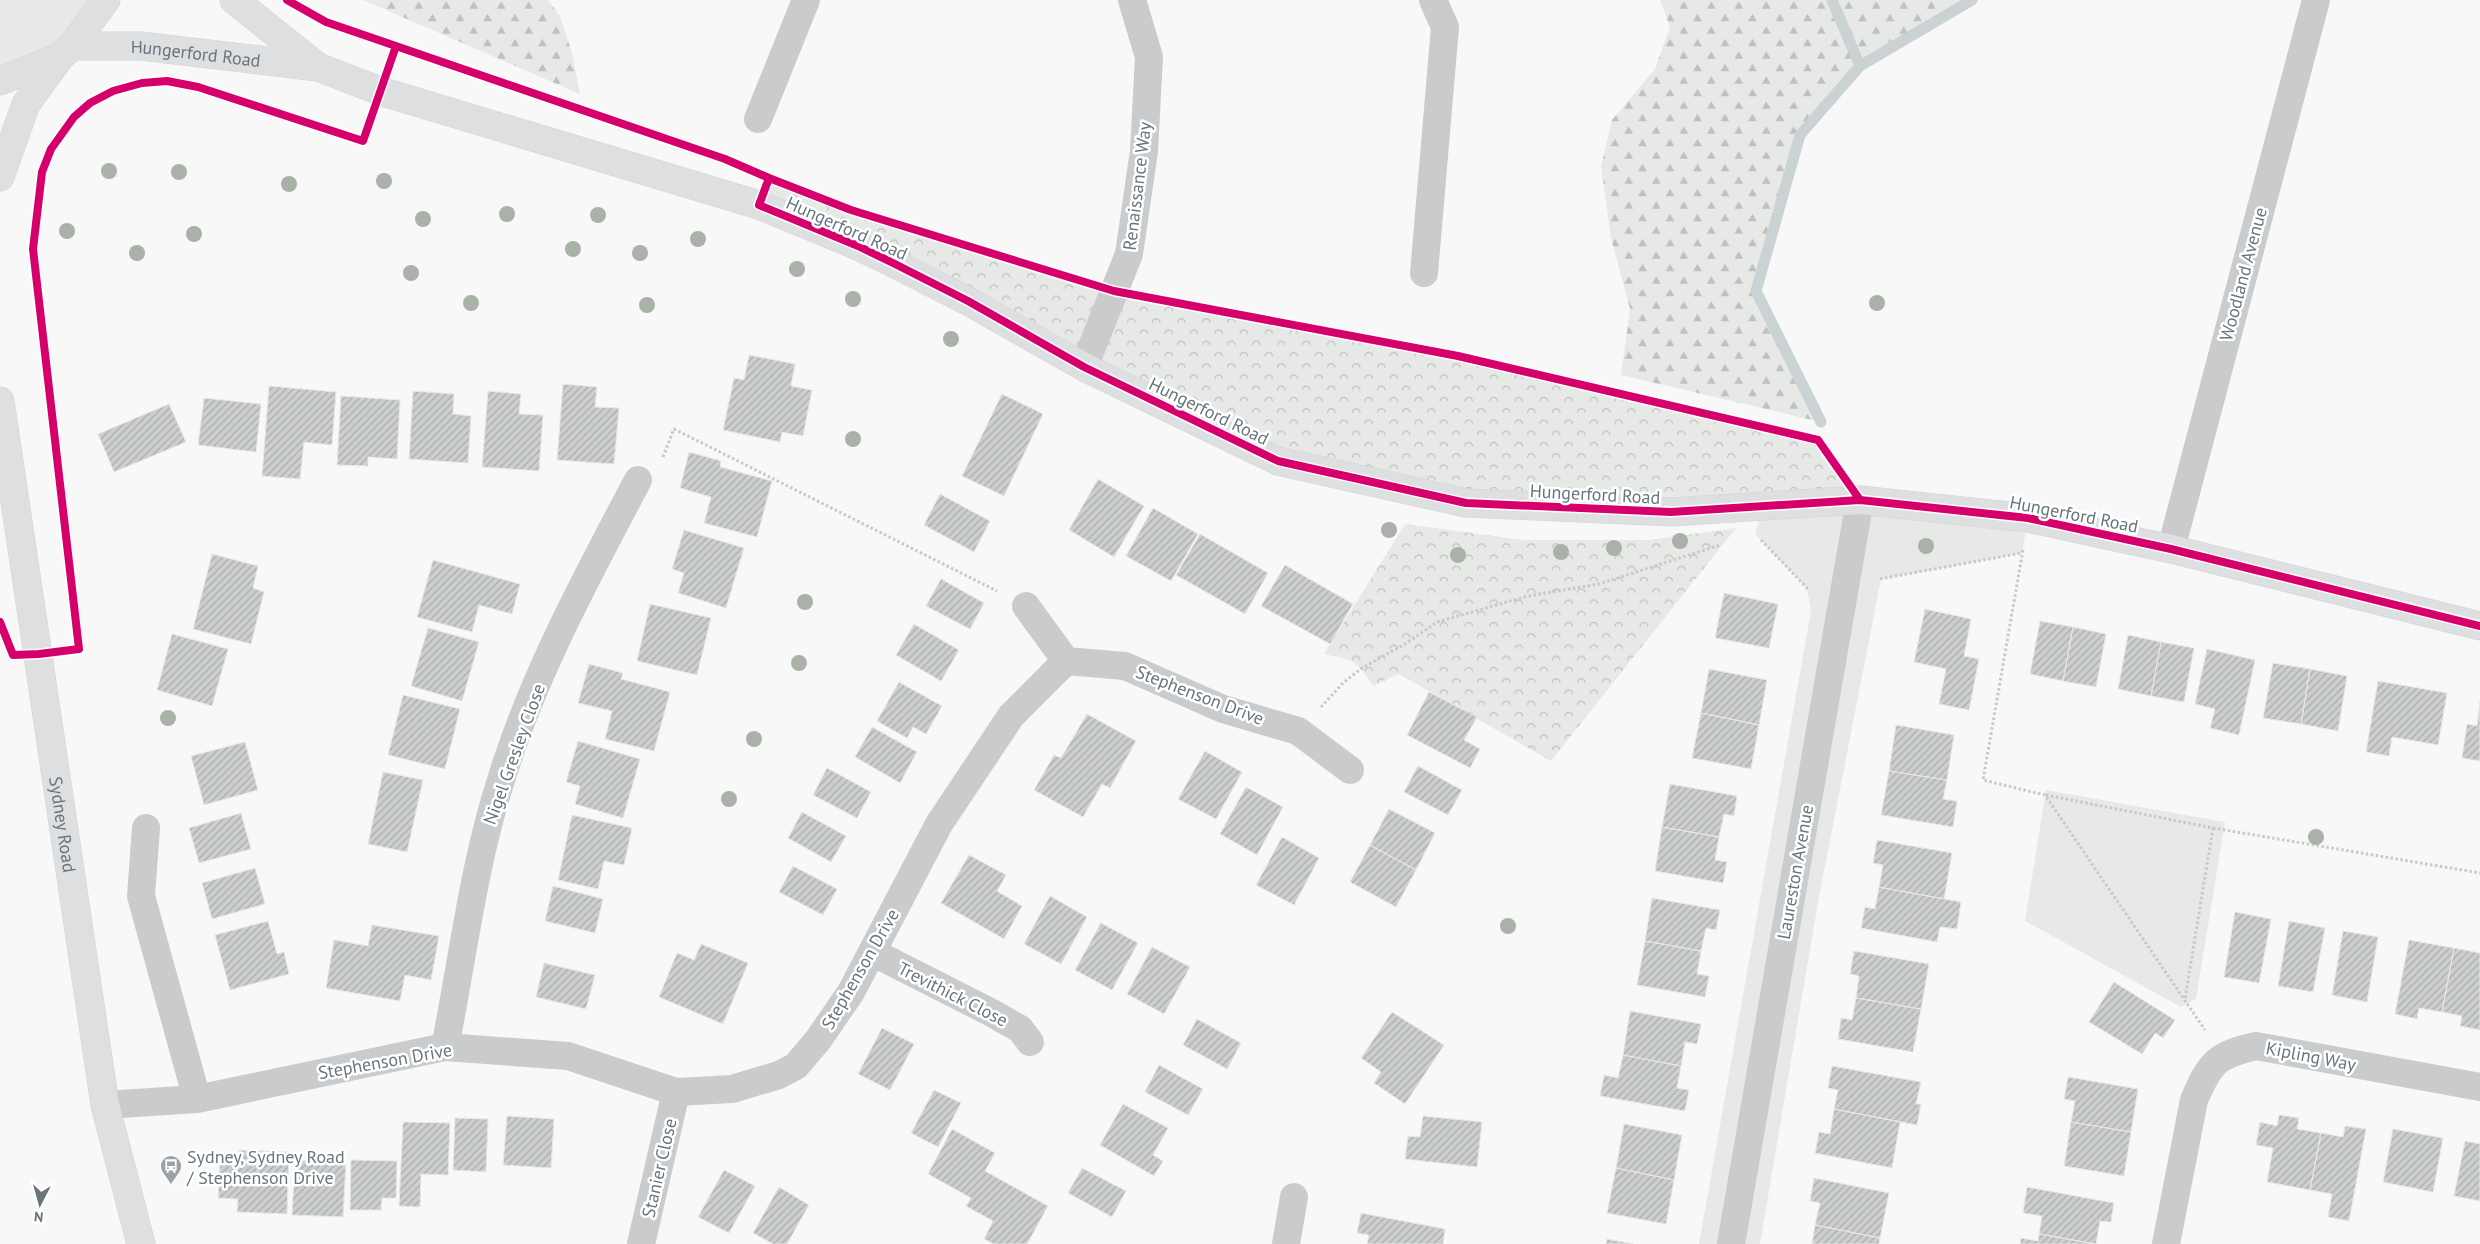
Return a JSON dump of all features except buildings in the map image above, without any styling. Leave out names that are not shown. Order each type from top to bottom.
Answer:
[{"type":"main road","points":[[0,177],[26,104],[106,0]]},
{"type":"main road","name":"Hungerford Road","points":[[234,0],[318,67]]},
{"type":"main road","name":"Hungerford Road","points":[[66,51],[141,46],[318,67],[380,91],[684,181],[768,209],[858,246],[893,263],[968,301],[1084,367],[1278,461],[1466,503],[1671,512],[1860,500],[2028,518],[2171,549],[2480,626]]},
{"type":"main road","points":[[0,81],[66,51]]},
{"type":"main road","name":"Sydney Road","points":[[0,402],[106,1105],[141,1244]]},
{"type":"street","points":[[758,119],[806,0]]},
{"type":"street","name":"Renaissance Way","points":[[1084,367],[1129,254],[1144,151],[1149,57],[1132,0]]},
{"type":"street","points":[[1424,273],[1445,27],[1433,0]]},
{"type":"street","name":"Woodland Avenue","points":[[2171,549],[2316,0]]},
{"type":"street","name":"Nigel Gresley Close","points":[[445,1047],[478,860],[501,779],[527,708],[589,574],[638,480]]},
{"type":"street","name":"Laureston Avenue","points":[[1731,1244],[1860,500]]},
{"type":"street","points":[[1026,606],[1066,661]]},
{"type":"street","name":"Stephenson Drive","points":[[106,1105],[197,1099],[445,1047],[568,1056],[676,1092],[732,1088],[779,1075],[796,1066],[818,1040],[851,992],[944,816],[1011,716],[1066,661],[1126,666],[1223,708],[1298,731],[1350,770]]},
{"type":"street","points":[[146,828],[141,896],[197,1099]]},
{"type":"street","name":"Trevithick Close","points":[[872,952],[992,1013],[1020,1029],[1030,1042]]},
{"type":"street","name":"Kipling Way","points":[[2223,1055],[2256,1046],[2480,1087]]},
{"type":"street","points":[[2166,1244],[2194,1100],[2204,1078],[2223,1055]]},
{"type":"street","name":"Stanier Close","points":[[641,1244],[676,1092]]},
{"type":"street","points":[[1286,1244],[1294,1197]]},
{"type":"path","points":[[638,480],[653,480],[674,429],[1026,606]]},
{"type":"path","points":[[2028,518],[1983,780],[2045,795],[2214,828],[2480,873]]},
{"type":"path","points":[[1298,731],[1343,684],[1362,668],[1405,644],[1436,622],[1528,596],[1599,584],[1728,543]]},
{"type":"path","points":[[2045,795],[2223,1055]]},
{"type":"path","points":[[2184,999],[2214,828]]},
{"type":"green space","points":[[0,0],[106,0],[72,46],[0,81]]},
{"type":"green space","points":[[363,0],[548,0],[560,16],[572,53],[580,94]]},
{"type":"green space","points":[[1660,0],[1972,0],[1860,66],[1800,135],[1756,291],[1821,422],[1621,375],[1630,309],[1611,238],[1601,166],[1612,120],[1655,69],[1670,27]]},
{"type":"green space","points":[[769,178],[851,210],[1114,291],[1458,356],[1818,440],[1860,500],[1466,503],[1278,461],[759,205]]},
{"type":"green space","points":[[1763,506],[2028,518],[2022,553],[1881,579],[1818,902],[1760,1244],[1699,1244],[1811,611],[1807,588],[1755,534]]},
{"type":"green space","points":[[1405,524],[1524,540],[1649,540],[1736,528],[1551,761],[1399,674],[1373,686],[1363,671],[1353,662],[1324,654]]},
{"type":"green space","points":[[2046,790],[2225,822],[2196,999],[2181,1007],[2025,921]]},
{"type":"waterway","points":[[1832,0],[1860,66]]},
{"type":"waterway","points":[[1821,422],[1756,291],[1800,135],[1860,66],[1972,0]]},
{"type":"cycle path","points":[[287,0],[326,22],[725,159],[769,178],[759,205],[858,246],[893,263],[968,301],[1084,367],[1278,461],[1466,503],[1671,512],[1860,500],[2028,518],[2171,549],[2480,626]]},
{"type":"cycle path","points":[[0,622],[13,655],[79,649],[33,249],[42,172],[51,149],[74,117],[90,103],[113,91],[142,83],[167,81],[198,87],[363,141],[396,46]]},
{"type":"cycle path","points":[[769,178],[851,210],[1114,291],[1458,356],[1818,440],[1860,500]]},
{"type":"place","name":"Sydney, Sydney Road / Stephenson Drive","points":[[171,1185]]}]
